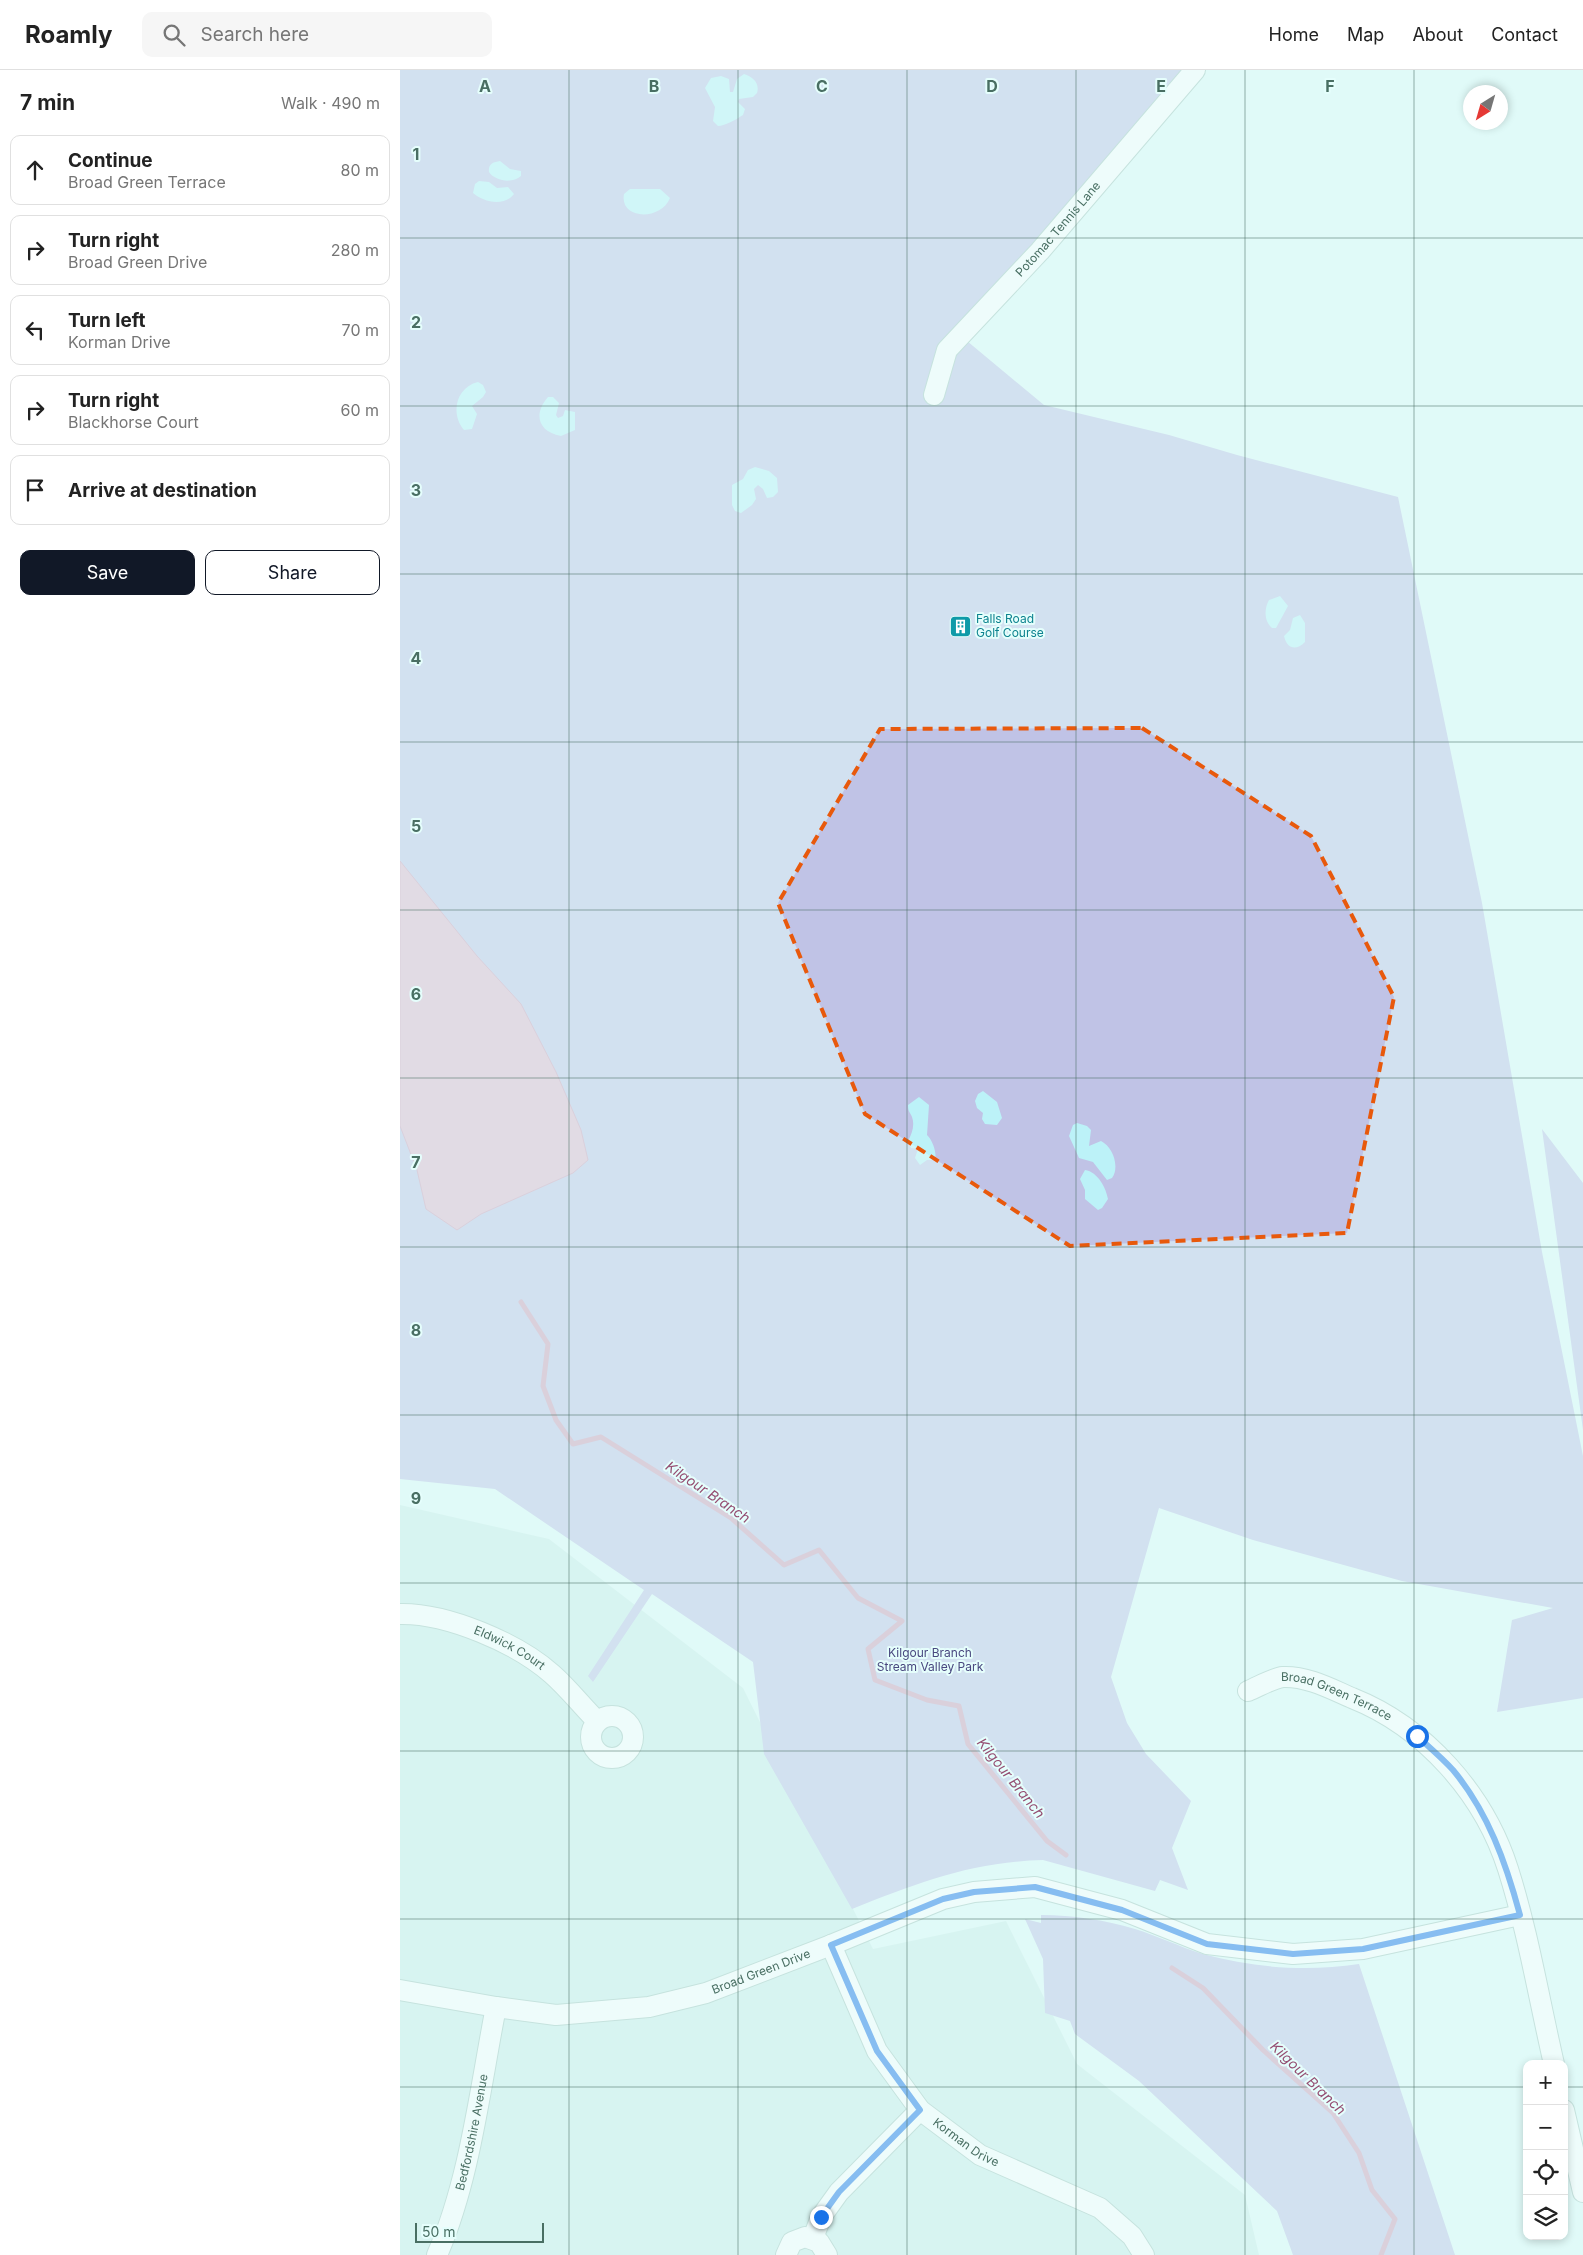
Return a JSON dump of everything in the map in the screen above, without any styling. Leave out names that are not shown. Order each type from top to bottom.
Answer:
[{"type":"street","name":"Potomac Tennis Lane","points":[[934,395],[947,350],[1040,251],[1196,70]]},
{"type":"street","name":"Eldwick Court","points":[[400,1614],[411,1614],[459,1624],[514,1647],[552,1673],[597,1722]]},
{"type":"street","name":"Broad Green Terrace","points":[[1248,1691],[1282,1677],[1313,1682],[1375,1707],[1417,1736],[1453,1770],[1482,1811],[1507,1867],[1553,2060]]},
{"type":"street","name":"Broad Green Drive","points":[[400,1990],[496,2007],[556,2015],[649,2007],[706,1993],[943,1899],[974,1892],[1035,1887],[1122,1910],[1207,1944],[1293,1954],[1363,1949],[1520,1915]]},
{"type":"street","name":"Korman Drive","points":[[831,1945],[877,2051],[920,2110],[980,2155],[1100,2208],[1132,2236],[1144,2255]]},
{"type":"street","name":"Bedfordshire Avenue","points":[[437,2255],[451,2224],[460,2190],[496,2007]]},
{"type":"street","points":[[813,2238],[821,2217],[839,2192],[920,2110]]},
{"type":"street","points":[[1568,2127],[1583,2192]]},
{"type":"street","points":[[786,2255],[792,2242],[798,2239],[813,2238],[824,2247],[827,2255]]},
{"type":"highlighted area","points":[[1142,728],[1311,836],[1394,997],[1347,1233],[1070,1246],[865,1114],[778,903],[880,729]]},
{"type":"shaded area","points":[[400,861],[477,956],[521,1004],[556,1072],[581,1130],[588,1160],[573,1173],[481,1214],[457,1230],[426,1209],[417,1170],[400,1126]]},
{"type":"shaded area","points":[[400,1505],[549,1539],[743,1688],[873,1949],[1006,1921],[1077,2064],[1245,2195],[1259,2255],[400,2255]]},
{"type":"green space","name":"Falls Road Golf Course","points":[[400,70],[1205,70],[967,341],[1044,405],[1169,435],[1237,455],[1398,497],[1482,903],[1542,1252],[1583,1456],[1583,1698],[1497,1712],[1512,1620],[1553,1608],[1402,1581],[1253,1540],[1159,1508],[1111,1677],[1127,1723],[1146,1754],[1191,1801],[1172,1848],[1188,1890],[1160,1880],[1155,1891],[1043,1860],[992,1865],[968,1870],[922,1883],[852,1909],[764,1754],[753,1662],[652,1594],[593,1682],[588,1676],[644,1590],[495,1489],[400,1479]]},
{"type":"green space","points":[[1542,1129],[1583,1183],[1583,1430]]},
{"type":"green space","points":[[1041,1915],[1077,1917],[1112,1923],[1144,1932],[1203,1954],[1242,1963],[1300,1968],[1359,1964],[1455,2255],[1293,2255],[1277,2211],[1139,2081],[1075,2034],[1070,2021],[1045,2013],[1043,1959],[1025,1919],[1041,1923]]},
{"type":"sand","points":[[744,74],[755,81],[758,86],[757,93],[753,97],[739,99],[738,102],[745,109],[743,115],[727,124],[718,126],[713,121],[715,107],[705,88],[711,78],[721,76],[729,79],[730,92],[733,92],[737,79]]},
{"type":"sand","points":[[500,161],[510,169],[521,171],[521,176],[509,181],[495,178],[489,172],[490,165]]},
{"type":"sand","points":[[479,181],[489,182],[497,188],[508,187],[514,194],[505,201],[499,202],[482,199],[473,193],[475,184]]},
{"type":"sand","points":[[630,189],[660,189],[670,198],[658,211],[650,214],[634,213],[624,203],[624,194]]},
{"type":"sand","points":[[478,382],[483,385],[486,392],[472,406],[477,414],[472,429],[464,430],[457,416],[457,402],[465,389]]},
{"type":"sand","points":[[548,397],[553,397],[559,403],[556,415],[558,418],[563,416],[565,410],[575,412],[575,430],[561,436],[547,431],[539,416],[543,403]]},
{"type":"sand","points":[[755,467],[769,471],[777,478],[778,492],[773,497],[767,498],[763,489],[758,485],[754,489],[756,499],[752,505],[741,513],[735,511],[732,505],[732,485],[743,479],[748,470]]},
{"type":"sand","points":[[1280,596],[1288,606],[1276,628],[1272,628],[1266,618],[1266,607],[1269,600]]},
{"type":"sand","points":[[1300,615],[1305,623],[1305,642],[1298,647],[1292,647],[1287,644],[1284,636],[1290,630],[1293,618]]},
{"type":"sand","points":[[983,1091],[997,1102],[1002,1118],[997,1125],[985,1124],[982,1119],[983,1113],[977,1108],[975,1101],[978,1094]]},
{"type":"sand","points":[[919,1097],[929,1105],[927,1135],[935,1151],[935,1160],[927,1160],[920,1165],[915,1158],[918,1149],[911,1148],[908,1141],[913,1123],[908,1105]]},
{"type":"sand","points":[[1077,1123],[1087,1126],[1091,1130],[1089,1146],[1101,1141],[1112,1152],[1115,1168],[1112,1178],[1107,1180],[1093,1162],[1079,1158],[1069,1136],[1073,1125]]},
{"type":"sand","points":[[1085,1170],[1090,1171],[1097,1177],[1107,1195],[1108,1199],[1102,1208],[1098,1210],[1085,1199],[1085,1190],[1080,1179]]},
{"type":"waterway","name":"Kilgour Branch","points":[[521,1302],[548,1344],[543,1386],[556,1420],[573,1444],[601,1437],[731,1518],[784,1565],[819,1550],[858,1598],[902,1621],[868,1649],[875,1680],[927,1700],[959,1706],[968,1744],[1047,1841],[1066,1855]]},
{"type":"waterway","name":"Kilgour Branch","points":[[1172,1968],[1203,1988],[1263,2050],[1333,2113],[1359,2153],[1372,2190],[1395,2219],[1381,2255]]},
{"type":"place","name":"Falls Road Golf Course","points":[[960,626]]},
{"type":"route","points":[[821,2217],[839,2192],[920,2110],[877,2051],[831,1945],[943,1899],[974,1892],[1035,1887],[1122,1910],[1207,1944],[1293,1954],[1363,1949],[1520,1915],[1507,1867],[1482,1811],[1453,1770],[1417,1736]]},
{"type":"park label","name":"Kilgour Branch Stream Valley Park","points":[[930,1660]]}]
